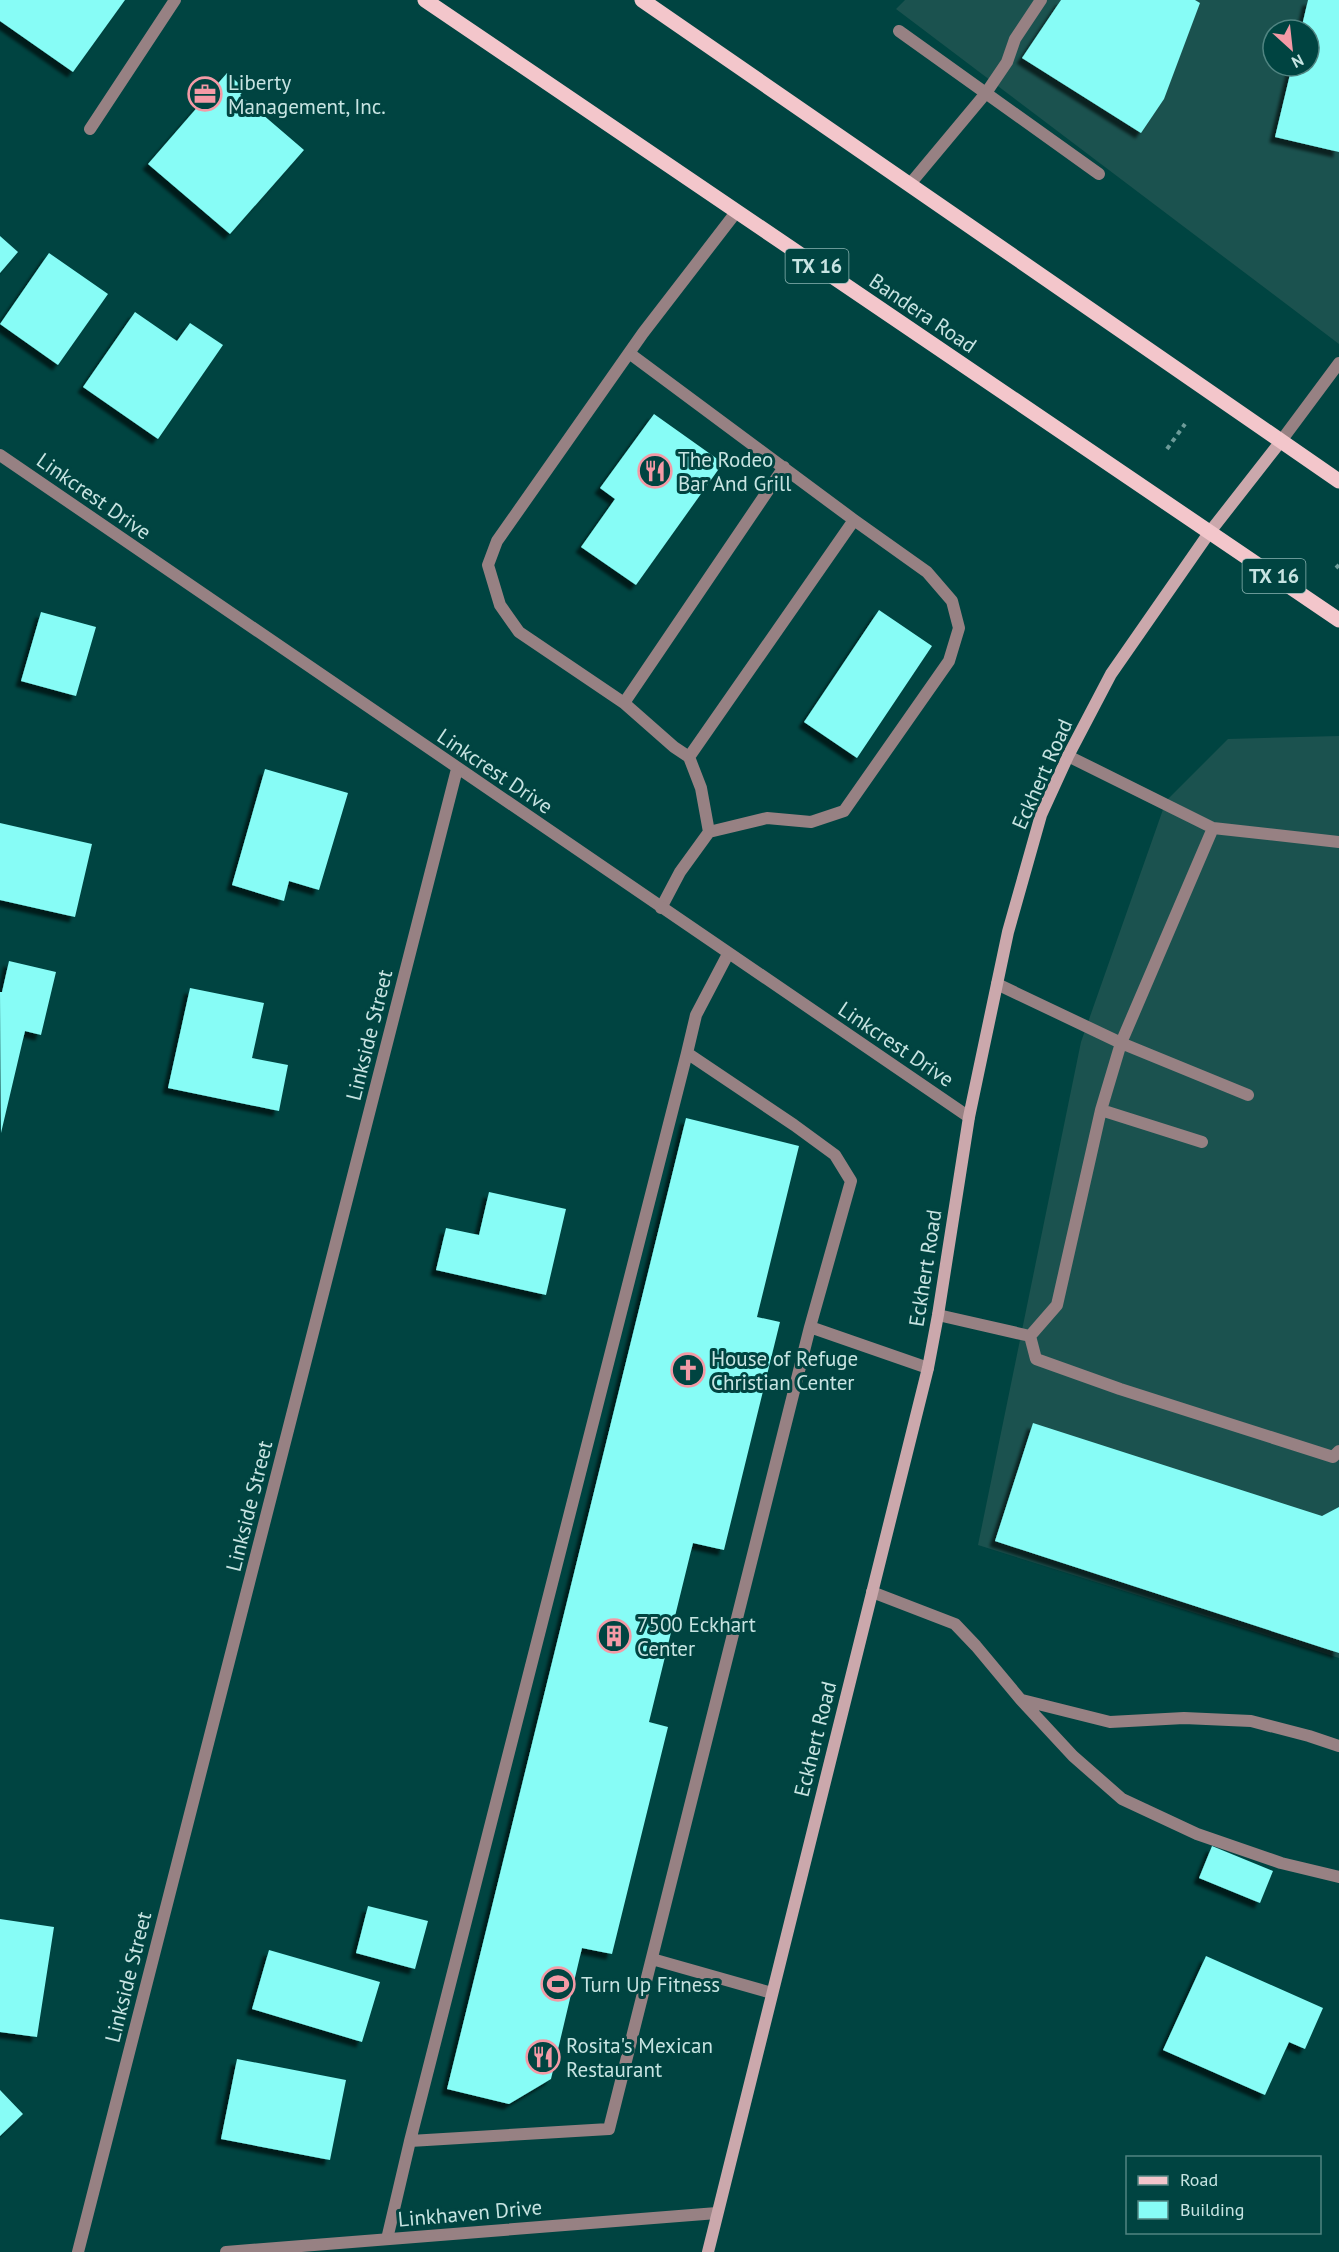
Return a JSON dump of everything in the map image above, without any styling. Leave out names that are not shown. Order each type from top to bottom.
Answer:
[{"type":"main road","name":"Bandera Road","points":[[425,0],[1339,620]]},
{"type":"main road","points":[[652,3],[1339,481]]},
{"type":"main road","name":"Eckhert Road","points":[[708,2252],[928,1368],[969,1118],[1008,932],[1041,815],[1068,756],[1111,674],[1209,533],[1281,441]]},
{"type":"street","points":[[90,129],[175,0]]},
{"type":"street","points":[[910,184],[986,93],[1007,62],[1016,39],[1041,0]]},
{"type":"street","points":[[899,31],[1099,174]]},
{"type":"street","points":[[710,832],[701,788],[689,757],[674,747],[624,703],[519,632],[500,605],[488,565],[497,541],[629,353],[737,211]]},
{"type":"street","points":[[629,353],[927,572],[952,601],[959,628],[949,661],[844,812],[811,822],[768,818],[710,832],[680,872],[661,908]]},
{"type":"street","name":"Eckhert Road","points":[[1281,441],[1339,363]]},
{"type":"street","name":"Linkcrest Drive","points":[[0,455],[969,1118]]},
{"type":"street","points":[[624,703],[784,466]]},
{"type":"street","points":[[689,757],[854,520]]},
{"type":"street","points":[[1068,756],[1214,828],[1339,842]]},
{"type":"street","name":"Linkside Street","points":[[78,2252],[457,769]]},
{"type":"street","points":[[1030,1336],[1057,1305],[1101,1110],[1121,1043],[1214,828]]},
{"type":"street","points":[[387,2239],[696,1015],[728,954]]},
{"type":"street","points":[[997,984],[1121,1043],[1248,1095]]},
{"type":"street","points":[[410,2141],[609,2129],[810,1327],[851,1181],[836,1155],[687,1053]]},
{"type":"street","points":[[1101,1110],[1202,1143]]},
{"type":"street","points":[[938,1315],[1030,1336]]},
{"type":"street","points":[[810,1327],[928,1368]]},
{"type":"street","points":[[1030,1336],[1036,1359],[1120,1389],[1333,1457],[1339,1452]]},
{"type":"street","points":[[872,1592],[955,1624],[1073,1756],[1122,1799],[1197,1834],[1281,1863],[1339,1877]]},
{"type":"street","points":[[1021,1700],[1110,1722],[1184,1718],[1251,1721],[1339,1746]]},
{"type":"street","points":[[652,1959],[772,1993]]},
{"type":"street","name":"Linkhaven Drive","points":[[226,2252],[717,2213]]},
{"type":"path","points":[[1167,449],[1185,424]]},
{"type":"shaded area","points":[[905,0],[1339,0],[1339,344],[896,9]]},
{"type":"shaded area","points":[[1339,736],[1339,1658],[978,1545],[1081,1042],[1166,801],[1228,739]]},
{"type":"building","points":[[0,0],[125,0],[73,72],[0,21]]},
{"type":"building","points":[[1061,0],[1195,0],[1200,3],[1164,99],[1141,133],[1022,58]]},
{"type":"building","points":[[1308,0],[1339,0],[1339,152],[1275,137],[1289,78],[1321,78],[1321,18],[1304,18]]},
{"type":"building","points":[[227,73],[245,89],[240,95],[304,150],[230,234],[148,164]]},
{"type":"building","points":[[0,236],[18,252],[0,273]]},
{"type":"building","points":[[49,253],[108,294],[58,365],[0,324]]},
{"type":"building","points":[[135,312],[177,341],[190,323],[223,345],[158,439],[83,387]]},
{"type":"building","points":[[654,414],[723,463],[636,585],[581,547],[615,499],[600,488]]},
{"type":"building","points":[[879,610],[932,646],[857,758],[804,722]]},
{"type":"building","points":[[41,612],[96,627],[76,696],[21,681]]},
{"type":"building","points":[[265,769],[348,793],[319,890],[289,881],[284,901],[232,885]]},
{"type":"building","points":[[0,823],[92,844],[75,917],[0,900]]},
{"type":"building","points":[[9,961],[56,972],[41,1035],[25,1031],[1,1133],[0,992],[2,992]]},
{"type":"building","points":[[190,988],[264,1003],[252,1058],[288,1065],[279,1111],[168,1088]]},
{"type":"building","name":"7500 Eckhart Center","points":[[686,1118],[799,1146],[757,1317],[780,1322],[724,1550],[693,1543],[649,1722],[668,1727],[612,1954],[582,1948],[551,2079],[509,2104],[447,2089]]},
{"type":"building","points":[[489,1192],[566,1209],[546,1295],[436,1270],[446,1228],[479,1235]]},
{"type":"building","points":[[1033,1423],[1322,1516],[1339,1507],[1339,1653],[995,1541]]},
{"type":"building","points":[[1212,1846],[1273,1871],[1260,1903],[1199,1878]]},
{"type":"building","points":[[368,1906],[428,1921],[415,1969],[356,1953]]},
{"type":"building","points":[[0,1919],[54,1927],[37,2037],[0,2032]]},
{"type":"building","points":[[269,1950],[380,1982],[362,2042],[252,2009]]},
{"type":"building","points":[[1206,1956],[1323,2008],[1305,2049],[1289,2042],[1265,2095],[1163,2050]]},
{"type":"building","points":[[237,2059],[346,2080],[330,2160],[221,2139]]},
{"type":"building","points":[[0,2090],[23,2114],[0,2136]]},
{"type":"place","name":"Liberty Management, Inc.","points":[[205,94]]},
{"type":"place","name":"The Rodeo Bar And Grill","points":[[655,471]]},
{"type":"place","name":"House of Refuge Christian Center","points":[[688,1370]]},
{"type":"place","name":"7500 Eckhart Center","points":[[614,1636]]},
{"type":"place","name":"Turn Up Fitness","points":[[558,1984]]},
{"type":"place","name":"Rosita's Mexican Restaurant","points":[[543,2057]]}]
